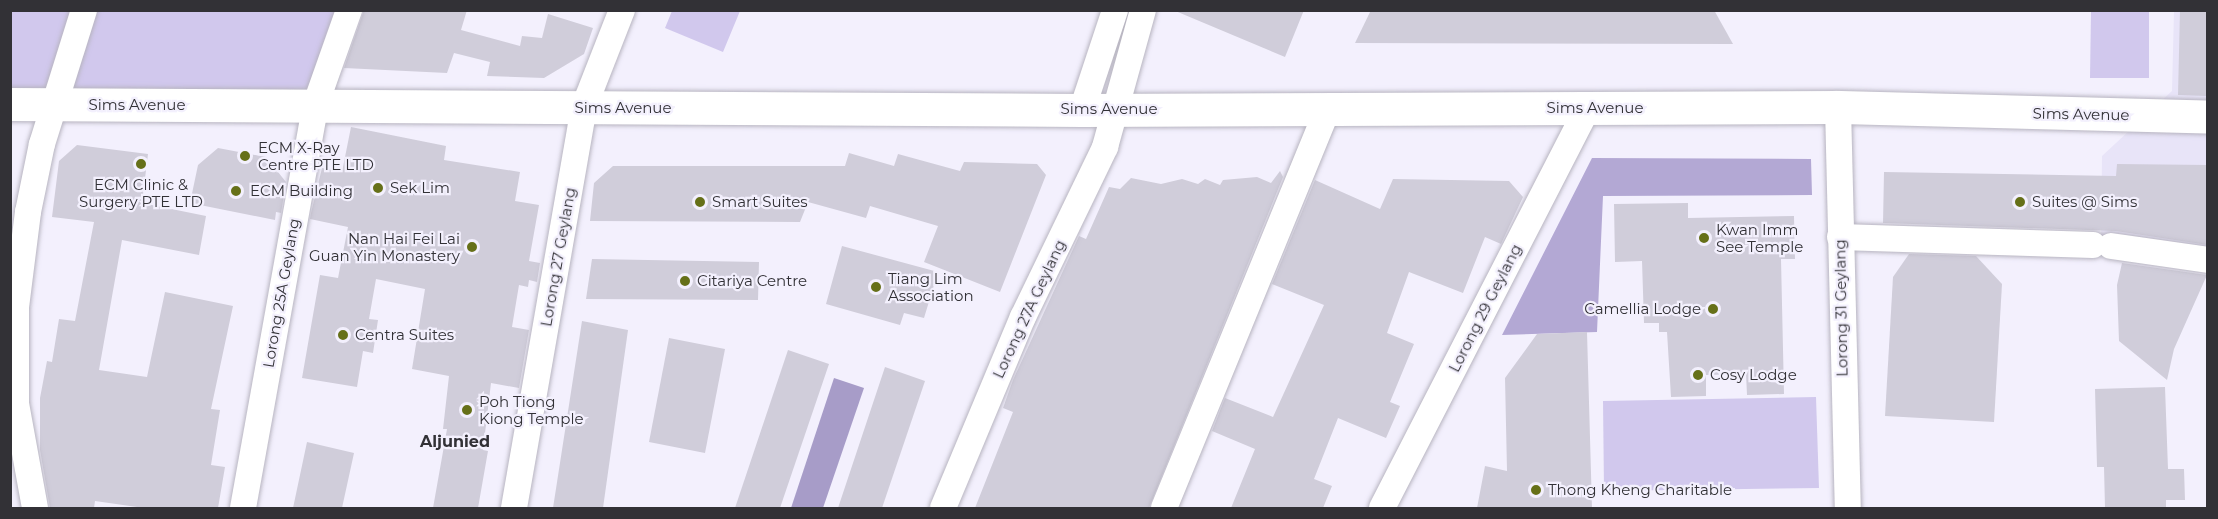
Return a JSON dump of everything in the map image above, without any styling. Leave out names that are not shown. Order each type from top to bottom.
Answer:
[{"type":"main road","name":"Sims Avenue","points":[[10,104],[1082,110],[1838,107],[2208,117]]},
{"type":"street","points":[[35,508],[16,403],[16,308],[28,212],[52,104],[84,10]]},
{"type":"street","name":"Lorong 25A Geylang","points":[[243,508],[315,106],[349,10]]},
{"type":"street","name":"Lorong 27 Geylang","points":[[514,508],[584,107],[622,10]]},
{"type":"street","points":[[1082,110],[1115,10]]},
{"type":"street","name":"Lorong 27A Geylang","points":[[943,508],[1023,317],[1105,147],[1143,10]]},
{"type":"street","name":"Lorong 31 Geylang","points":[[1838,107],[1848,508]]},
{"type":"street","points":[[1164,508],[1328,108]]},
{"type":"street","name":"Lorong 29 Geylang","points":[[1382,508],[1588,108]]},
{"type":"street","points":[[1840,237],[2102,245],[2208,260]]},
{"type":"shaded area","points":[[672,10],[740,11],[723,52],[665,28]]},
{"type":"shaded area","points":[[11,11],[349,11],[315,106],[11,104]]},
{"type":"shaded area","points":[[2091,11],[2149,11],[2149,78],[2090,78]]},
{"type":"shaded area","points":[[2174,11],[2207,11],[2207,255],[2101,254],[2102,156],[2172,91]]},
{"type":"shaded area","points":[[1592,158],[1811,159],[1812,195],[1603,196],[1597,332],[1502,335]]},
{"type":"shaded area","points":[[834,378],[864,388],[823,508],[791,508]]},
{"type":"shaded area","points":[[1816,397],[1819,488],[1604,491],[1603,401]]},
{"type":"building","points":[[364,10],[467,10],[461,30],[520,46],[522,36],[542,38],[548,14],[593,28],[584,54],[544,78],[487,76],[490,62],[454,53],[447,73],[344,68]]},
{"type":"building","points":[[1173,10],[1304,10],[1285,57]]},
{"type":"building","points":[[1371,10],[1714,10],[1733,44],[1355,43]]},
{"type":"building","points":[[2180,10],[2208,10],[2208,96],[2178,95]]},
{"type":"building","points":[[351,127],[446,146],[444,160],[520,172],[515,201],[539,205],[529,261],[540,263],[537,282],[529,280],[528,287],[519,285],[512,327],[529,330],[519,388],[491,383],[483,450],[488,451],[478,508],[433,508],[447,429],[443,429],[449,376],[412,369],[425,289],[376,279],[369,319],[378,320],[373,353],[363,351],[357,387],[302,378],[320,275],[338,278],[348,227],[310,219],[311,213],[322,168],[342,172]]},
{"type":"building","points":[[77,145],[148,154],[142,203],[206,216],[199,255],[122,240],[99,370],[147,377],[165,292],[233,306],[211,409],[220,410],[211,465],[225,467],[218,508],[144,508],[95,501],[94,508],[50,508],[40,450],[40,398],[47,361],[52,362],[59,319],[75,321],[94,222],[52,217],[59,161]]},
{"type":"building","name":"ECM Building","points":[[218,148],[266,157],[286,182],[281,213],[276,212],[275,220],[190,203],[198,165]]},
{"type":"building","points":[[849,153],[894,166],[898,154],[960,171],[964,162],[1037,164],[1046,175],[1000,292],[924,262],[938,226],[870,206],[866,218],[808,202],[800,222],[590,221],[594,183],[613,166],[845,166]]},
{"type":"building","points":[[2117,164],[2208,165],[2208,245],[2116,231],[1883,223],[1884,172],[2116,176]]},
{"type":"building","points":[[1280,171],[1283,177],[1149,508],[975,508],[1013,412],[1003,408],[1013,380],[1079,236],[1086,239],[1109,187],[1120,189],[1131,178],[1161,184],[1182,179],[1198,184],[1205,179],[1220,185],[1223,180],[1257,177],[1271,183]]},
{"type":"building","points":[[1393,179],[1509,181],[1523,197],[1501,244],[1485,237],[1463,293],[1409,272],[1387,333],[1414,344],[1390,402],[1400,406],[1386,438],[1338,418],[1314,479],[1332,486],[1323,508],[1231,508],[1255,449],[1212,431],[1225,398],[1273,417],[1324,305],[1272,284],[1315,180],[1380,209]]},
{"type":"building","points":[[1688,203],[1688,218],[1794,216],[1795,259],[1781,259],[1784,394],[1747,395],[1746,374],[1706,375],[1706,396],[1671,397],[1667,332],[1659,332],[1659,323],[1644,323],[1642,261],[1615,262],[1614,204]]},
{"type":"building","name":"Tiang Lim Association","points":[[842,246],[938,272],[924,318],[904,313],[900,325],[826,304]]},
{"type":"building","points":[[1909,254],[1976,256],[2002,284],[1994,422],[1885,416],[1893,277]]},
{"type":"building","name":"Citariya Centre","points":[[592,259],[759,262],[758,300],[586,299]]},
{"type":"building","points":[[2122,263],[2207,275],[2174,349],[2167,380],[2119,341],[2117,285]]},
{"type":"building","points":[[582,321],[628,330],[603,508],[553,508]]},
{"type":"building","points":[[1587,332],[1592,508],[1477,508],[1485,466],[1507,471],[1505,378],[1537,334]]},
{"type":"building","points":[[669,338],[725,349],[705,453],[649,442]]},
{"type":"building","points":[[788,350],[829,364],[780,508],[735,508]]},
{"type":"building","points":[[885,367],[925,381],[882,508],[838,508]]},
{"type":"building","points":[[2165,387],[2168,469],[2184,469],[2185,500],[2166,500],[2166,507],[2105,508],[2104,467],[2097,467],[2095,389]]},
{"type":"building","points":[[307,442],[354,453],[342,508],[293,508]]},
{"type":"place","name":"ECM X-Ray Centre PTE LTD","points":[[245,156]]},
{"type":"place","name":"ECM Clinic & Surgery PTE LTD","points":[[141,164]]},
{"type":"place","name":"Sek Lim","points":[[378,188]]},
{"type":"place","name":"ECM Building","points":[[236,191]]},
{"type":"place","name":"Smart Suites","points":[[700,202]]},
{"type":"place","name":"Suites @ Sims","points":[[2020,202]]},
{"type":"place","name":"Kwan Imm See Temple","points":[[1704,238]]},
{"type":"place","name":"Nan Hai Fei Lai Guan Yin Monastery","points":[[472,247]]},
{"type":"place","name":"Citariya Centre","points":[[685,281]]},
{"type":"place","name":"Tiang Lim Association","points":[[876,287]]},
{"type":"place","name":"Camellia Lodge","points":[[1713,309]]},
{"type":"place","name":"Centra Suites","points":[[343,335]]},
{"type":"place","name":"Cosy Lodge","points":[[1698,375]]},
{"type":"place","name":"Poh Tiong Kiong Temple","points":[[467,410]]},
{"type":"place","name":"Thong Kheng Charitable","points":[[1536,490]]},
{"type":"district","name":"Aljunied","points":[[455,442]]}]
